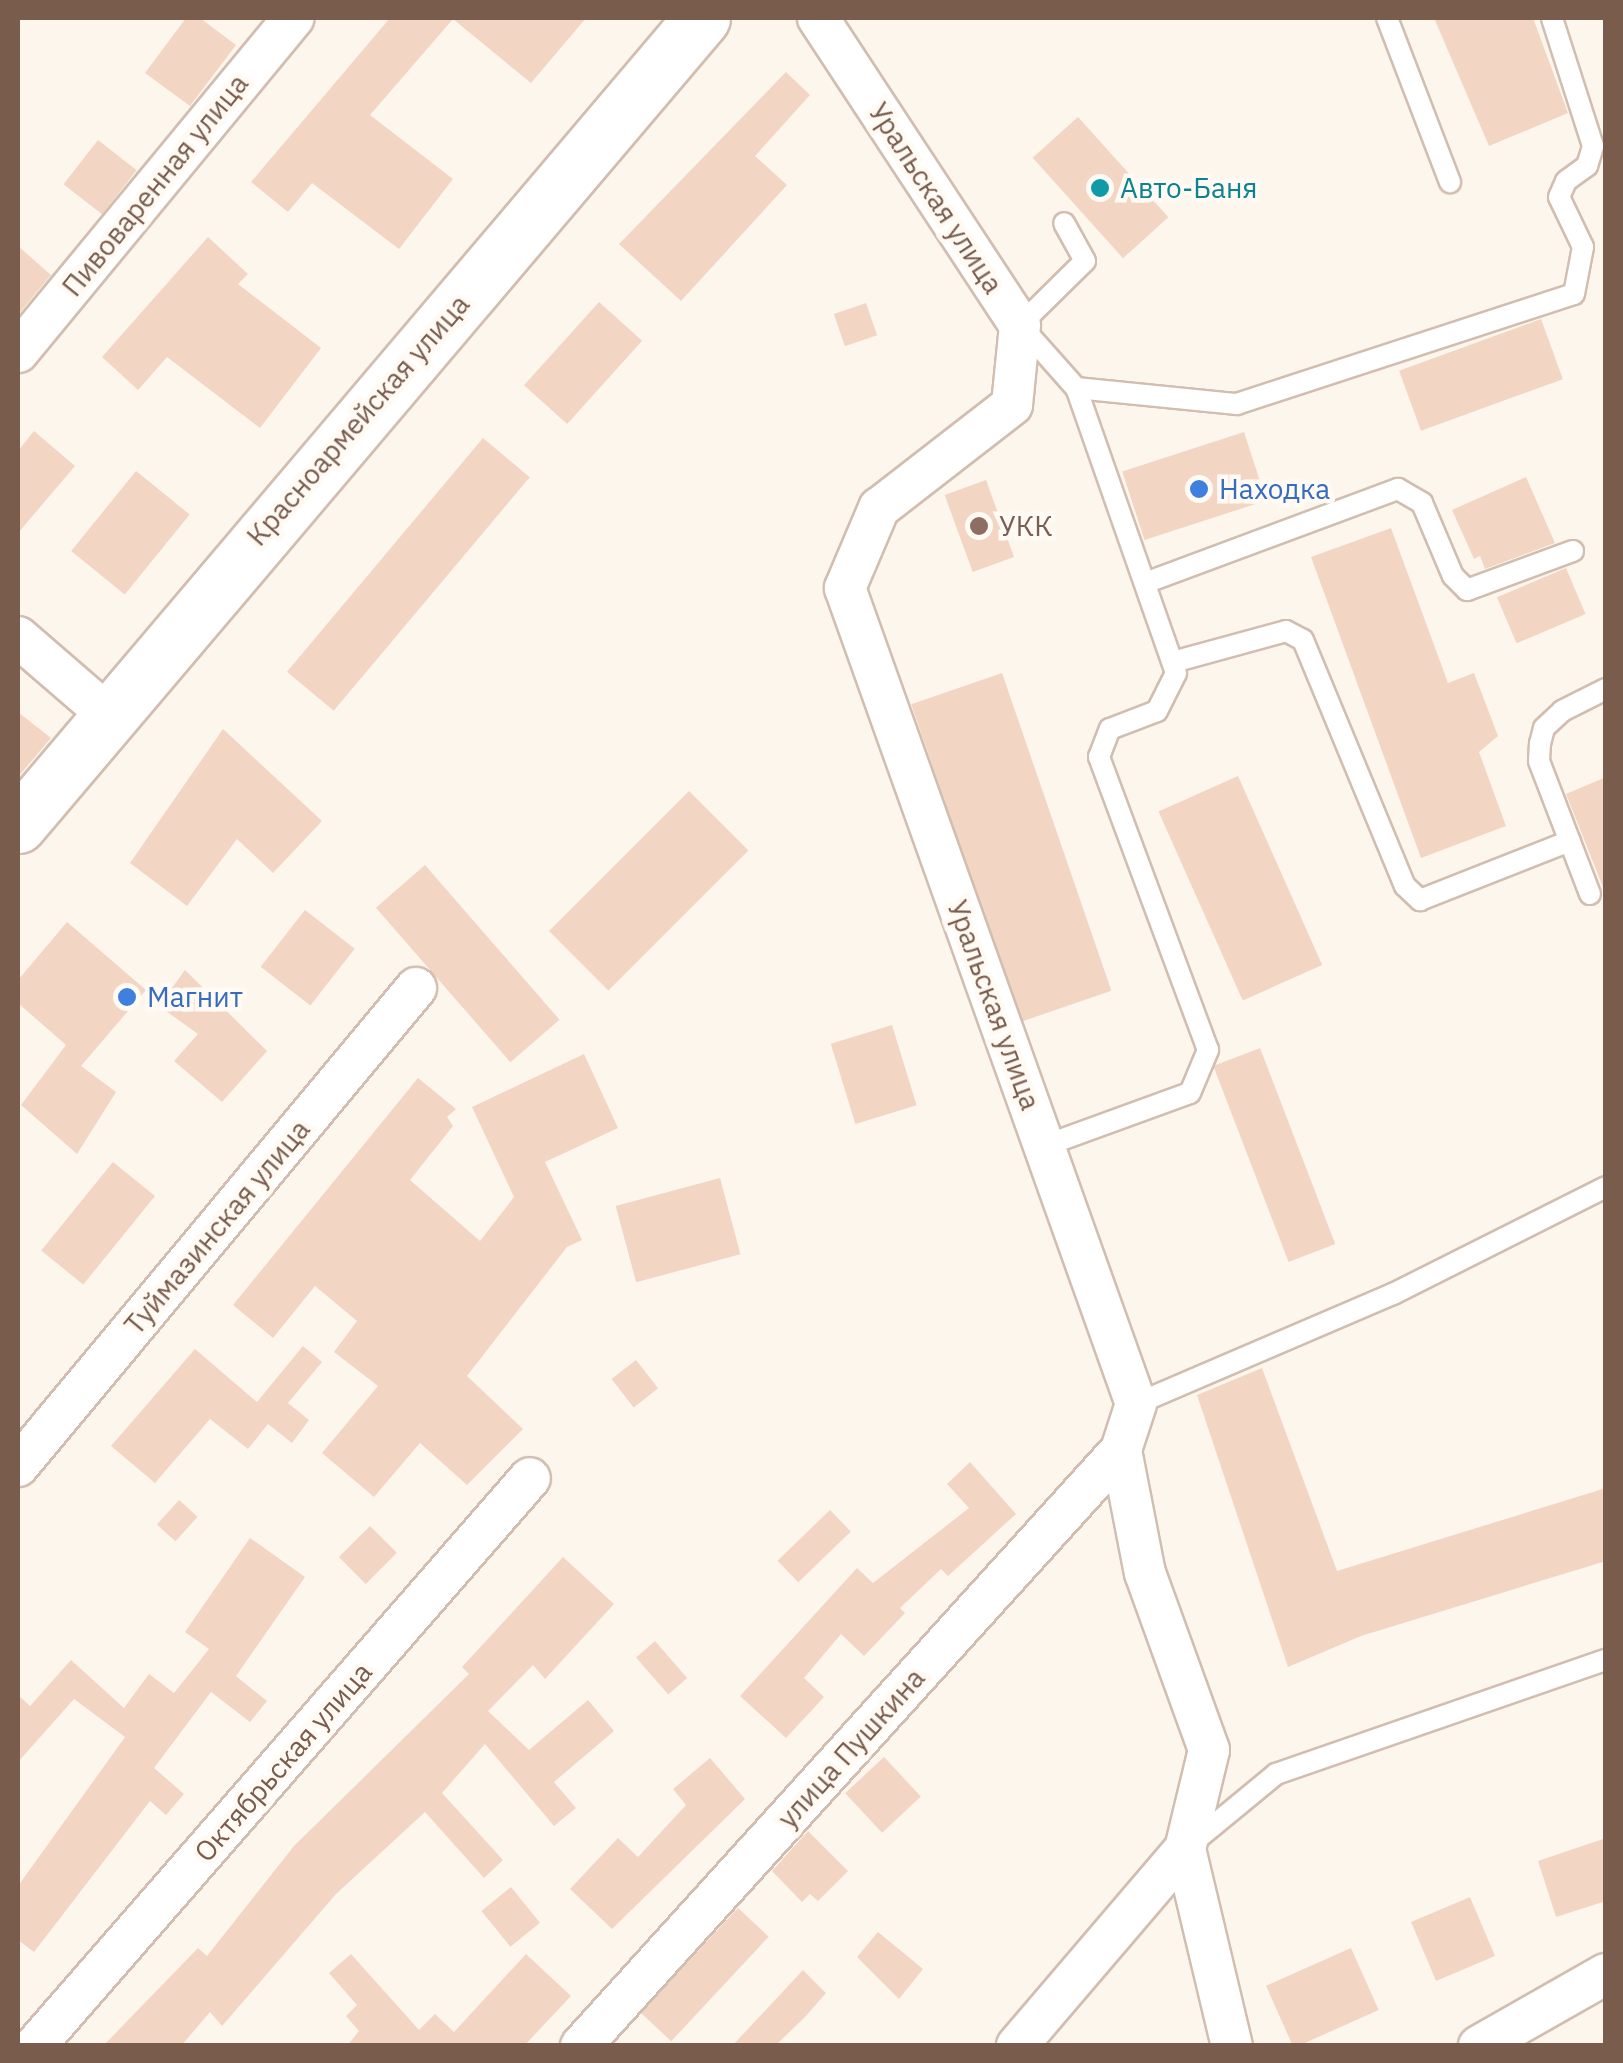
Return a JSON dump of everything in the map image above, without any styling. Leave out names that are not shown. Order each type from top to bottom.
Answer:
[{"type":"main road","name":"Красноармейская улица","points":[[18,824],[106,714],[702,18]]},
{"type":"street","name":"Пивоваренная улица","points":[[18,352],[293,18]]},
{"type":"street","name":"Уральская улица","points":[[818,18],[1020,325],[1012,405],[879,508],[846,588],[1136,1404]]},
{"type":"street","points":[[18,637],[106,714]]},
{"type":"street","name":"Туймазинская улица","points":[[18,1466],[416,988]]},
{"type":"street","points":[[1017,2046],[1185,1849],[1209,1750],[1145,1572],[1121,1450],[1136,1404]]},
{"type":"street","name":"улица Пушкина","points":[[580,2046],[1121,1450]]},
{"type":"street","name":"Октябрьская улица","points":[[35,2046],[530,1478]]},
{"type":"street","points":[[1185,1849],[1232,2046]]},
{"type":"street","points":[[1479,2046],[1606,1974]]},
{"type":"lane","points":[[1388,18],[1450,182]]},
{"type":"lane","points":[[1076,388],[1238,404],[1574,294],[1582,247],[1560,197],[1566,182],[1587,166],[1593,146],[1552,18]]},
{"type":"lane","points":[[1044,1146],[1190,1093],[1204,1070],[1208,1050],[1099,758],[1110,729],[1158,711],[1173,690],[1173,662],[1076,388],[1020,325],[1085,261],[1064,223]]},
{"type":"lane","points":[[1145,583],[1398,489],[1422,503],[1453,576],[1467,590],[1574,551]]},
{"type":"lane","points":[[1173,662],[1286,631],[1303,640],[1406,886],[1420,900],[1570,842]]},
{"type":"lane","points":[[1590,894],[1540,760],[1540,744],[1544,728],[1562,711],[1606,689]]},
{"type":"lane","points":[[1136,1404],[1393,1294],[1606,1187]]},
{"type":"lane","points":[[1185,1849],[1276,1774],[1606,1660]]},
{"type":"building","points":[[186,18],[200,18],[236,45],[190,106],[145,73]]},
{"type":"building","points":[[390,18],[586,18],[531,83],[453,19],[370,115],[453,179],[399,249],[312,183],[288,212],[251,182]]},
{"type":"building","points":[[1434,18],[1533,18],[1568,113],[1489,146]]},
{"type":"building","points":[[786,72],[810,95],[755,156],[787,185],[681,301],[619,244]]},
{"type":"building","name":"Авто-Баня","points":[[1078,117],[1168,217],[1123,258],[1033,158]]},
{"type":"building","points":[[98,140],[137,170],[102,214],[64,184]]},
{"type":"building","points":[[208,237],[248,274],[238,284],[321,348],[260,428],[167,357],[138,390],[102,357]]},
{"type":"building","points":[[18,246],[51,275],[18,315]]},
{"type":"building","points":[[599,302],[642,341],[567,424],[524,385]]},
{"type":"building","points":[[866,303],[877,335],[845,346],[834,314]]},
{"type":"building","points":[[1541,319],[1563,379],[1421,431],[1399,371]]},
{"type":"building","points":[[34,431],[75,466],[18,533],[18,451]]},
{"type":"building","points":[[1244,432],[1266,500],[1145,540],[1122,472]]},
{"type":"building","points":[[483,438],[530,477],[334,711],[287,672]]},
{"type":"building","points":[[136,471],[190,514],[125,594],[71,551]]},
{"type":"building","points":[[1526,477],[1555,543],[1485,569],[1480,556],[1474,559],[1452,510]]},
{"type":"building","name":"УКК","points":[[986,480],[1014,557],[973,572],[945,495]]},
{"type":"building","points":[[1391,528],[1448,683],[1474,673],[1498,736],[1479,752],[1506,826],[1421,858],[1311,557]]},
{"type":"building","points":[[1566,568],[1586,614],[1516,643],[1497,597]]},
{"type":"building","points":[[1002,673],[1111,991],[1021,1022],[911,704]]},
{"type":"building","points":[[18,712],[51,738],[18,777]]},
{"type":"building","points":[[223,729],[322,821],[273,873],[237,839],[187,906],[130,863]]},
{"type":"building","points":[[1238,776],[1322,965],[1243,1000],[1159,811]]},
{"type":"building","points":[[1606,777],[1606,895],[1566,794]]},
{"type":"building","points":[[689,791],[748,850],[608,990],[549,931]]},
{"type":"building","points":[[425,865],[559,1020],[510,1062],[376,908]]},
{"type":"building","points":[[305,910],[355,949],[310,1006],[261,967]]},
{"type":"building","points":[[67,922],[146,990],[81,1066],[116,1092],[77,1154],[21,1105],[66,1045],[18,1003],[18,980]]},
{"type":"building","points":[[185,970],[267,1051],[222,1102],[174,1061],[198,1034],[159,1006]]},
{"type":"building","points":[[892,1025],[917,1105],[855,1124],[831,1044]]},
{"type":"building","points":[[1260,1048],[1335,1244],[1289,1262],[1213,1066]]},
{"type":"building","points":[[584,1054],[618,1128],[545,1162],[582,1240],[567,1247],[467,1376],[523,1429],[467,1485],[420,1443],[374,1497],[322,1453],[378,1386],[334,1352],[357,1321],[315,1286],[273,1338],[233,1305],[418,1078],[456,1109],[447,1117],[453,1126],[410,1180],[480,1241],[514,1197],[472,1107]]},
{"type":"building","points":[[113,1162],[155,1196],[83,1285],[41,1251]]},
{"type":"building","points":[[720,1178],[740,1254],[636,1282],[616,1206]]},
{"type":"building","points":[[303,1346],[322,1362],[288,1403],[309,1420],[292,1443],[268,1424],[248,1449],[210,1419],[155,1483],[111,1446],[195,1349],[257,1402]]},
{"type":"building","points":[[636,1360],[658,1388],[634,1407],[612,1379]]},
{"type":"building","points":[[1262,1368],[1337,1571],[1606,1488],[1606,1561],[1361,1636],[1288,1667],[1197,1395]]},
{"type":"building","points":[[970,1462],[1016,1514],[948,1576],[941,1569],[900,1608],[905,1613],[864,1656],[841,1634],[804,1678],[824,1697],[786,1738],[740,1696],[857,1568],[873,1583],[969,1508],[947,1484]]},
{"type":"building","points":[[179,1500],[198,1517],[175,1541],[157,1525]]},
{"type":"building","points":[[830,1510],[851,1532],[798,1582],[777,1561]]},
{"type":"building","points":[[370,1526],[397,1553],[366,1584],[339,1557]]},
{"type":"building","points":[[250,1538],[305,1577],[236,1676],[267,1701],[250,1722],[211,1692],[154,1768],[184,1794],[166,1815],[150,1801],[34,1952],[18,1940],[18,1886],[125,1737],[74,1699],[18,1762],[18,1695],[30,1706],[71,1660],[124,1708],[149,1674],[174,1693],[209,1649],[185,1632]]},
{"type":"building","points":[[563,1557],[614,1604],[545,1679],[533,1665],[488,1711],[529,1750],[588,1700],[614,1731],[554,1782],[576,1808],[554,1826],[485,1744],[442,1793],[503,1860],[484,1878],[425,1812],[336,1894],[222,2026],[210,2012],[181,2046],[103,2046],[198,1948],[207,1956],[294,1846],[469,1674],[462,1667]]},
{"type":"building","points":[[655,1641],[687,1678],[668,1694],[636,1657]]},
{"type":"building","points":[[884,1757],[921,1796],[882,1833],[845,1793]]},
{"type":"building","points":[[710,1758],[745,1799],[612,1929],[570,1889],[618,1838],[638,1857],[686,1805],[673,1789]]},
{"type":"building","points":[[808,1831],[848,1871],[818,1901],[810,1894],[802,1902],[772,1871]]},
{"type":"building","points":[[1606,1838],[1606,1901],[1556,1917],[1538,1861]]},
{"type":"building","points":[[511,1887],[540,1923],[510,1947],[481,1911]]},
{"type":"building","points":[[1470,1897],[1495,1956],[1436,1981],[1411,1922]]},
{"type":"building","points":[[738,1908],[769,1937],[671,2041],[640,2013]]},
{"type":"building","points":[[878,1932],[923,1969],[899,1999],[857,1957]]},
{"type":"building","points":[[1351,1948],[1379,2010],[1293,2046],[1266,1986]]},
{"type":"building","points":[[351,1954],[419,2030],[435,2014],[454,2032],[526,1954],[571,1996],[524,2046],[347,2046],[359,2031],[346,2016],[357,2005],[329,1973]]},
{"type":"building","points":[[803,1970],[826,1993],[805,2017],[775,2046],[732,2046]]},
{"type":"place","name":"Авто-Баня","points":[[1100,188]]},
{"type":"place","name":"Находка","points":[[1199,489]]},
{"type":"place","name":"УКК","points":[[979,526]]},
{"type":"place","name":"Магнит","points":[[127,997]]}]
